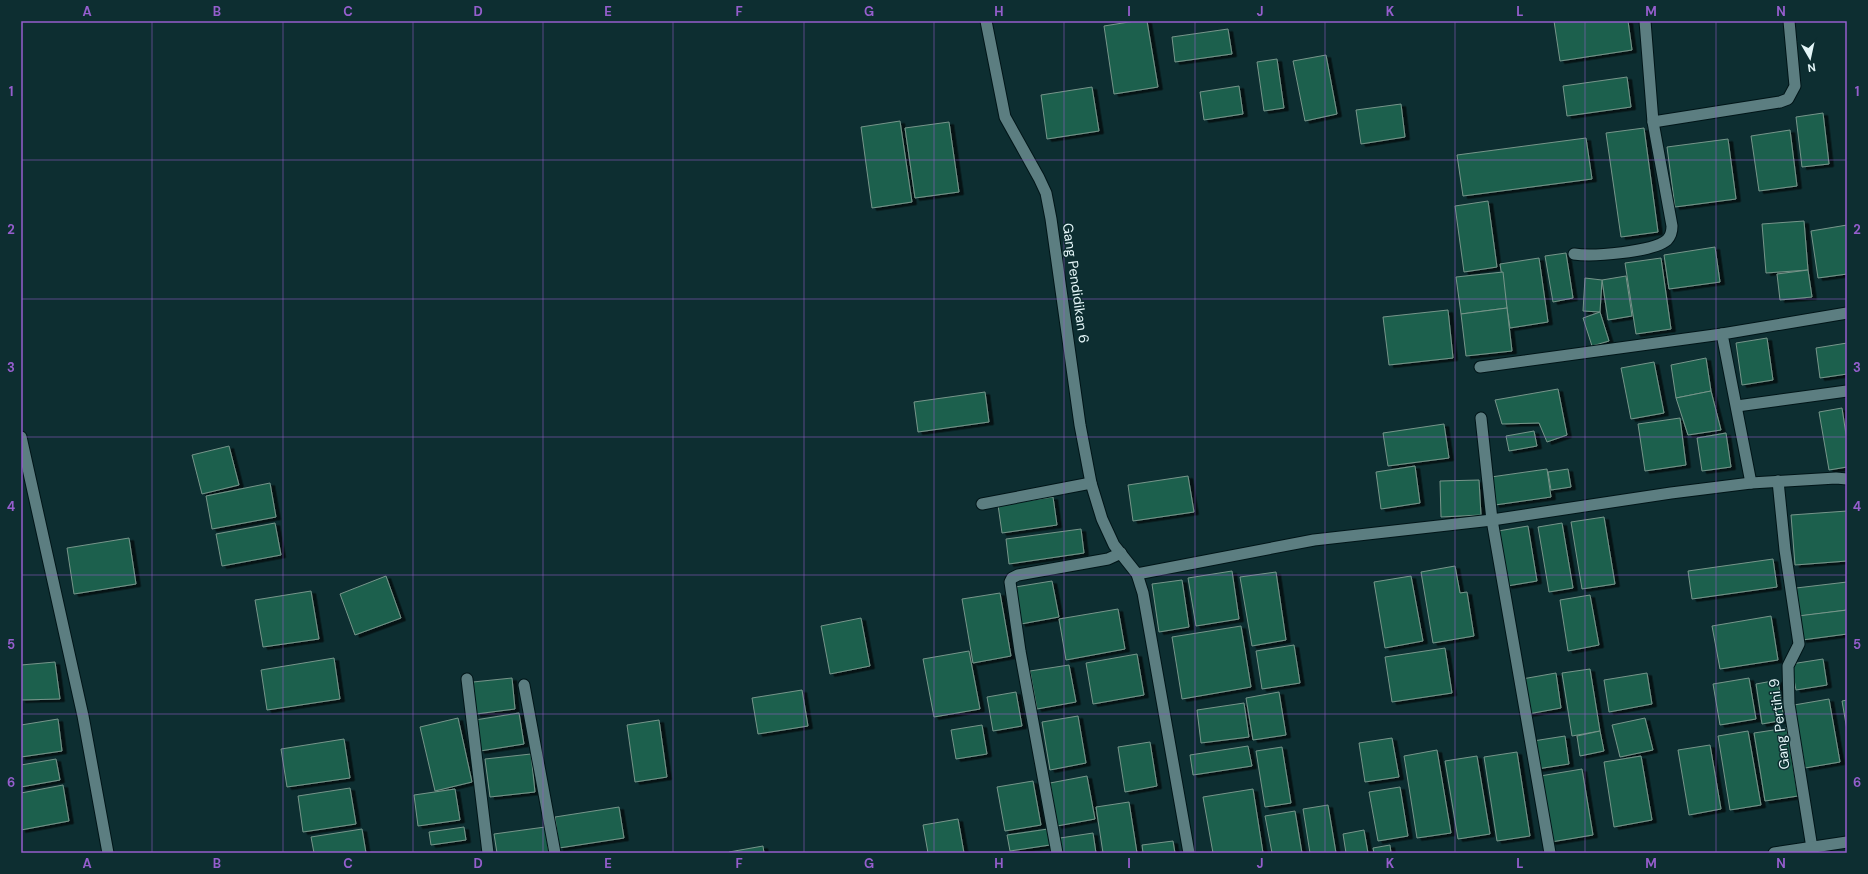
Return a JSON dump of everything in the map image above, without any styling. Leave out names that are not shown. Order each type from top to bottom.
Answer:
[{"type":"street","name":"Gang Pendidikan 6","points":[[986,21],[1005,117],[1046,193],[1080,425],[1091,483],[1102,519],[1114,545],[1137,574],[1143,593],[1189,853]]},
{"type":"street","points":[[1574,254],[1587,256],[1635,250],[1658,245],[1666,241],[1670,236],[1672,226],[1653,122],[1645,21]]},
{"type":"street","points":[[1653,122],[1780,102],[1788,99],[1795,86],[1789,21]]},
{"type":"street","points":[[1480,367],[1722,334],[1847,313]]},
{"type":"street","points":[[1722,334],[1751,483]]},
{"type":"street","points":[[1737,406],[1847,391]]},
{"type":"street","points":[[1481,418],[1492,520],[1550,853]]},
{"type":"street","points":[[21,437],[83,716],[108,853]]},
{"type":"street","points":[[1137,574],[1314,540],[1492,520],[1751,483],[1847,479]]},
{"type":"street","name":"Gang Pertihi 9","points":[[1778,481],[1784,550],[1799,644],[1788,666],[1789,704],[1812,848]]},
{"type":"street","points":[[982,504],[1091,483]]},
{"type":"street","points":[[1057,853],[1020,651],[1010,582],[1012,578],[1018,576],[1108,559],[1121,553]]},
{"type":"street","points":[[467,679],[488,853]]},
{"type":"street","points":[[524,685],[555,853]]},
{"type":"street","points":[[1774,853],[1847,842]]},
{"type":"building","points":[[1135,21],[1147,21],[1158,87],[1114,94],[1104,26]]},
{"type":"building","points":[[1554,21],[1628,21],[1632,50],[1560,61]]},
{"type":"building","points":[[1228,29],[1232,54],[1175,62],[1172,37]]},
{"type":"building","points":[[1326,55],[1337,114],[1305,121],[1293,61]]},
{"type":"building","points":[[1277,59],[1284,108],[1264,111],[1257,62]]},
{"type":"building","points":[[1627,77],[1631,107],[1567,116],[1563,86]]},
{"type":"building","points":[[1239,86],[1243,114],[1204,120],[1200,92]]},
{"type":"building","points":[[1092,87],[1099,131],[1047,139],[1041,95]]},
{"type":"building","points":[[1401,104],[1405,137],[1361,144],[1356,110]]},
{"type":"building","points":[[1823,113],[1829,164],[1802,167],[1796,117]]},
{"type":"building","points":[[900,121],[912,202],[872,208],[861,127]]},
{"type":"building","points":[[949,122],[959,192],[915,198],[905,128]]},
{"type":"building","points":[[1644,128],[1658,232],[1621,237],[1606,133]]},
{"type":"building","points":[[1790,130],[1797,186],[1759,191],[1751,136]]},
{"type":"building","points":[[1586,138],[1592,179],[1463,196],[1457,155]]},
{"type":"building","points":[[1728,139],[1736,199],[1675,207],[1667,147]]},
{"type":"building","points":[[1488,201],[1497,267],[1464,272],[1455,206]]},
{"type":"building","points":[[1804,221],[1808,270],[1766,273],[1762,224]]},
{"type":"building","points":[[1847,225],[1847,274],[1818,278],[1811,231]]},
{"type":"building","points":[[1715,247],[1720,282],[1669,289],[1664,255]]},
{"type":"building","points":[[1566,253],[1573,298],[1553,302],[1545,256]]},
{"type":"building","points":[[1539,258],[1548,322],[1510,328],[1500,264]]},
{"type":"building","points":[[1661,258],[1671,329],[1636,334],[1625,263]]},
{"type":"building","points":[[1808,270],[1812,297],[1780,300],[1777,274]]},
{"type":"building","points":[[1503,272],[1507,308],[1461,314],[1456,277]]},
{"type":"building","points":[[1626,276],[1632,316],[1608,320],[1602,280]]},
{"type":"building","points":[[1585,278],[1602,280],[1600,312],[1583,311]]},
{"type":"building","points":[[1507,308],[1512,351],[1466,356],[1461,314]]},
{"type":"building","points":[[1448,310],[1453,358],[1389,365],[1383,317]]},
{"type":"building","points":[[1600,312],[1609,341],[1592,346],[1583,318]]},
{"type":"building","points":[[1767,338],[1773,380],[1742,385],[1736,343]]},
{"type":"building","points":[[1847,343],[1847,374],[1820,378],[1816,348]]},
{"type":"building","points":[[1706,358],[1711,391],[1676,398],[1671,365]]},
{"type":"building","points":[[1654,362],[1664,413],[1631,419],[1621,368]]},
{"type":"building","points":[[1558,389],[1567,435],[1547,442],[1539,423],[1502,424],[1495,400]]},
{"type":"building","points":[[1711,391],[1721,430],[1688,435],[1676,398]]},
{"type":"building","points":[[985,392],[989,422],[918,432],[914,402]]},
{"type":"building","points":[[1842,408],[1847,441],[1847,467],[1829,470],[1819,412]]},
{"type":"building","points":[[1680,418],[1686,465],[1645,471],[1638,424]]},
{"type":"building","points":[[1444,424],[1449,458],[1388,466],[1383,433]]},
{"type":"building","points":[[1534,431],[1537,446],[1509,451],[1506,436]]},
{"type":"building","points":[[1726,433],[1731,467],[1702,471],[1697,438]]},
{"type":"building","points":[[229,446],[239,485],[202,494],[192,455]]},
{"type":"building","points":[[1415,466],[1420,503],[1381,509],[1376,472]]},
{"type":"building","points":[[1547,469],[1551,497],[1495,505],[1491,477]]},
{"type":"building","points":[[1568,469],[1571,487],[1551,490],[1548,472]]},
{"type":"building","points":[[1188,476],[1194,512],[1133,521],[1128,485]]},
{"type":"building","points":[[1479,480],[1481,515],[1441,517],[1440,481]]},
{"type":"building","points":[[270,483],[276,517],[212,529],[206,496]]},
{"type":"building","points":[[1053,497],[1057,525],[1002,533],[998,505]]},
{"type":"building","points":[[1847,511],[1847,561],[1795,565],[1791,515]]},
{"type":"building","points":[[1604,517],[1615,584],[1582,589],[1571,522]]},
{"type":"building","points":[[275,523],[281,555],[222,566],[216,534]]},
{"type":"building","points":[[1562,523],[1573,588],[1549,592],[1538,527]]},
{"type":"building","points":[[1528,526],[1537,581],[1507,586],[1498,531]]},
{"type":"building","points":[[1081,529],[1084,553],[1009,564],[1006,539]]},
{"type":"building","points":[[129,538],[136,584],[74,594],[67,548]]},
{"type":"building","points":[[1773,559],[1777,587],[1692,599],[1688,571]]},
{"type":"building","points":[[1455,566],[1460,593],[1467,592],[1474,636],[1433,643],[1421,572]]},
{"type":"building","points":[[1232,571],[1239,619],[1196,626],[1188,578]]},
{"type":"building","points":[[1276,572],[1286,640],[1252,646],[1240,577]]},
{"type":"building","points":[[386,576],[401,618],[355,635],[340,594]]},
{"type":"building","points":[[1411,576],[1423,641],[1385,648],[1374,582]]},
{"type":"building","points":[[1182,580],[1189,627],[1159,632],[1152,584]]},
{"type":"building","points":[[1052,581],[1059,617],[1021,624],[1015,587]]},
{"type":"building","points":[[1847,582],[1847,610],[1800,616],[1796,588]]},
{"type":"building","points":[[311,591],[319,639],[263,647],[255,600]]},
{"type":"building","points":[[1000,593],[1011,656],[973,663],[962,599]]},
{"type":"building","points":[[1590,595],[1599,645],[1568,651],[1560,600]]},
{"type":"building","points":[[1118,609],[1125,649],[1066,660],[1059,619]]},
{"type":"building","points":[[1847,610],[1847,634],[1802,640],[1798,616]]},
{"type":"building","points":[[1771,616],[1778,660],[1720,669],[1712,626]]},
{"type":"building","points":[[861,618],[870,666],[830,674],[821,626]]},
{"type":"building","points":[[1241,626],[1251,687],[1182,699],[1172,637]]},
{"type":"building","points":[[1294,645],[1300,683],[1262,689],[1256,651]]},
{"type":"building","points":[[1445,648],[1452,693],[1392,702],[1385,657]]},
{"type":"building","points":[[969,651],[980,709],[934,717],[923,659]]},
{"type":"building","points":[[1137,654],[1144,695],[1093,704],[1086,663]]},
{"type":"building","points":[[334,658],[340,699],[267,710],[261,670]]},
{"type":"building","points":[[1823,659],[1827,685],[1796,690],[1791,664]]},
{"type":"building","points":[[55,662],[60,699],[21,700],[21,665]]},
{"type":"building","points":[[1069,665],[1076,702],[1037,709],[1030,671]]},
{"type":"building","points":[[1590,669],[1600,731],[1572,736],[1562,673]]},
{"type":"building","points":[[1556,673],[1561,708],[1528,714],[1522,679]]},
{"type":"building","points":[[1647,673],[1652,704],[1609,712],[1604,680]]},
{"type":"building","points":[[512,678],[515,709],[476,714],[473,682]]},
{"type":"building","points":[[1749,678],[1756,719],[1720,725],[1713,684]]},
{"type":"building","points":[[1778,680],[1784,720],[1762,724],[1756,684]]},
{"type":"building","points":[[802,690],[808,726],[758,734],[752,698]]},
{"type":"building","points":[[1016,692],[1022,726],[993,731],[987,697]]},
{"type":"building","points":[[1279,692],[1286,735],[1253,740],[1246,698]]},
{"type":"building","points":[[1829,699],[1840,762],[1805,768],[1794,705]]},
{"type":"building","points":[[1847,700],[1847,730],[1842,701]]},
{"type":"building","points":[[1244,703],[1249,737],[1201,743],[1197,710]]},
{"type":"building","points":[[519,713],[524,744],[480,751],[475,720]]},
{"type":"building","points":[[1078,716],[1086,763],[1050,770],[1042,722]]},
{"type":"building","points":[[458,718],[472,782],[435,791],[420,727]]},
{"type":"building","points":[[1645,718],[1653,750],[1620,757],[1612,725]]},
{"type":"building","points":[[58,719],[62,751],[21,757],[21,725]]},
{"type":"building","points":[[659,720],[667,777],[635,782],[627,725]]},
{"type":"building","points":[[982,725],[987,754],[956,759],[951,730]]},
{"type":"building","points":[[1787,728],[1798,796],[1765,801],[1754,733]]},
{"type":"building","points":[[1600,731],[1604,751],[1580,756],[1577,736]]},
{"type":"building","points":[[1748,731],[1761,805],[1730,810],[1718,736]]},
{"type":"building","points":[[1565,736],[1569,764],[1537,769],[1533,741]]},
{"type":"building","points":[[1392,738],[1399,777],[1365,782],[1359,743]]},
{"type":"building","points":[[344,739],[350,778],[287,787],[281,749]]},
{"type":"building","points":[[1150,742],[1157,786],[1125,792],[1118,747]]},
{"type":"building","points":[[1710,745],[1721,809],[1689,815],[1678,750]]},
{"type":"building","points":[[1248,746],[1252,766],[1193,775],[1190,755]]},
{"type":"building","points":[[1282,747],[1291,803],[1265,807],[1256,751]]},
{"type":"building","points":[[1437,750],[1451,833],[1417,838],[1404,756]]},
{"type":"building","points":[[1517,752],[1530,836],[1497,841],[1484,757]]},
{"type":"building","points":[[531,754],[535,792],[490,797],[485,759]]},
{"type":"building","points":[[1477,756],[1490,834],[1458,839],[1445,761]]},
{"type":"building","points":[[1641,756],[1652,820],[1614,827],[1604,762]]},
{"type":"building","points":[[56,759],[60,780],[21,787],[21,765]]},
{"type":"building","points":[[1582,769],[1593,835],[1551,842],[1540,776]]},
{"type":"building","points":[[1087,776],[1095,819],[1057,826],[1050,783]]},
{"type":"building","points":[[1033,781],[1041,825],[1005,831],[997,787]]},
{"type":"building","points":[[63,785],[69,821],[21,830],[21,793]]},
{"type":"building","points":[[1400,787],[1408,836],[1378,841],[1369,792]]},
{"type":"building","points":[[350,788],[356,824],[303,832],[298,796]]},
{"type":"building","points":[[455,789],[460,820],[418,826],[414,795]]},
{"type":"building","points":[[1253,789],[1263,853],[1213,853],[1203,797]]},
{"type":"building","points":[[1129,802],[1137,853],[1103,853],[1096,807]]},
{"type":"building","points":[[1328,805],[1336,853],[1310,853],[1303,809]]},
{"type":"building","points":[[619,807],[624,838],[559,848],[555,817]]},
{"type":"building","points":[[1295,811],[1302,853],[1272,853],[1265,816]]},
{"type":"building","points":[[958,819],[964,853],[928,853],[923,825]]},
{"type":"building","points":[[464,827],[466,840],[431,845],[429,832]]},
{"type":"building","points":[[545,827],[549,853],[497,853],[494,834]]},
{"type":"building","points":[[362,829],[366,853],[314,853],[311,837]]},
{"type":"building","points":[[1048,829],[1050,845],[1010,851],[1007,835]]},
{"type":"building","points":[[1364,830],[1368,853],[1346,853],[1343,834]]},
{"type":"building","points":[[1093,833],[1096,853],[1062,853],[1060,838]]},
{"type":"building","points":[[1173,841],[1175,853],[1143,853],[1142,845]]},
{"type":"building","points":[[1390,845],[1391,853],[1374,853],[1373,848]]},
{"type":"building","points":[[763,846],[764,853],[729,853],[729,852]]}]
